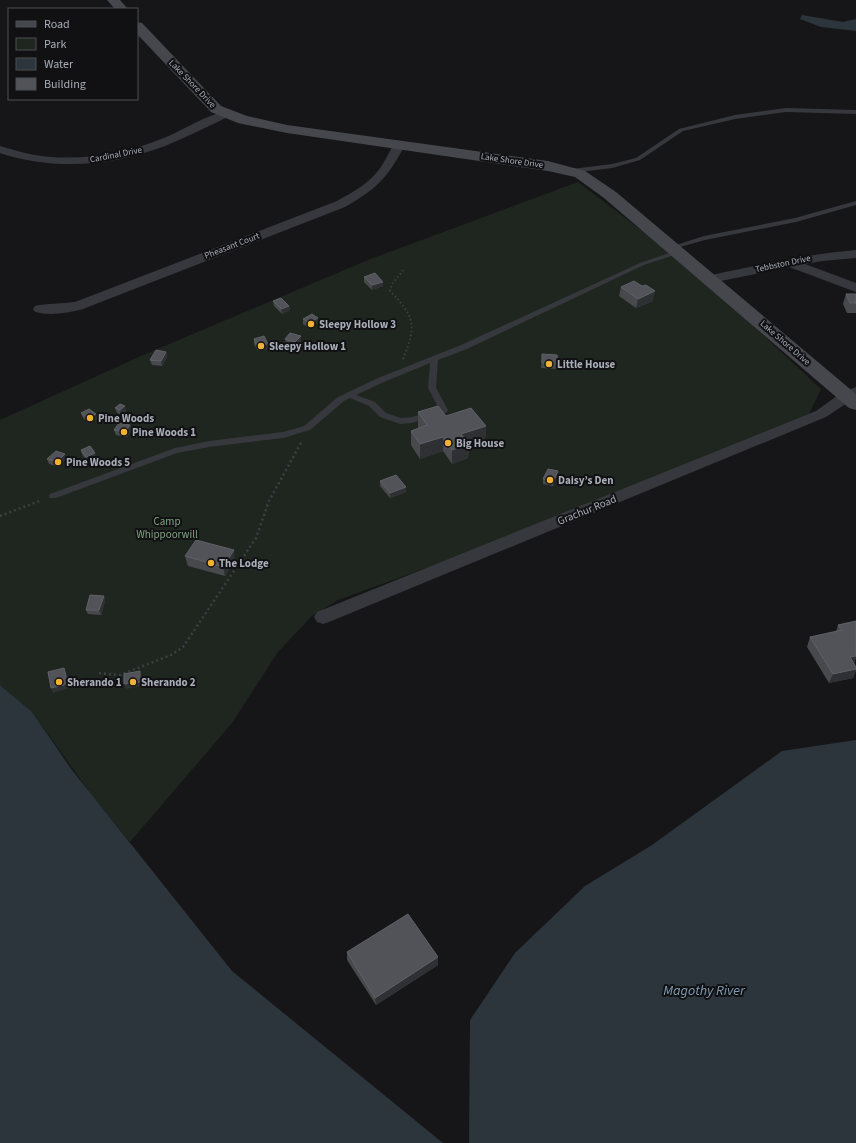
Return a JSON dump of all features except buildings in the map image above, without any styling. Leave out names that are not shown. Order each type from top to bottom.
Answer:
[{"type":"street","points":[[113,0],[121,8]]},
{"type":"street","name":"Lake Shore Drive","points":[[138,27],[216,109],[243,120],[399,145],[548,166],[572,171],[594,182],[853,397]]},
{"type":"street","name":"Cardinal Drive","points":[[0,149],[27,157],[51,161],[71,162],[99,159],[143,150],[226,114]]},
{"type":"street","name":"Pheasant Court","points":[[40,309],[59,309],[78,306],[341,204],[365,191],[381,177],[399,145]]},
{"type":"street","name":"Tebbston Drive","points":[[711,279],[822,256],[856,254]]},
{"type":"street","points":[[789,263],[856,288]]},
{"type":"street","name":"Grachur Road","points":[[323,617],[821,414],[853,397]]},
{"type":"lane","points":[[572,171],[612,166],[638,159],[681,130],[735,117],[802,109],[856,112]]},
{"type":"lane","points":[[53,496],[175,451],[209,444],[282,435],[307,428],[341,399],[396,374],[434,360],[492,335],[574,295],[676,249],[728,233],[796,220],[856,203]]},
{"type":"lane","points":[[350,395],[372,404],[383,414],[400,421],[412,420],[444,410],[432,388],[434,360]]},
{"type":"path","points":[[396,374],[411,342],[413,320],[405,306],[390,291],[392,284],[405,268]]},
{"type":"path","points":[[98,673],[120,675],[171,655],[184,647],[256,538],[269,501],[301,442],[315,421]]},
{"type":"path","points":[[0,516],[53,496]]},
{"type":"green space","name":"Camp Whippoorwill","points":[[578,182],[691,268],[821,389],[809,414],[440,563],[338,600],[312,616],[278,652],[232,723],[130,842],[94,798],[32,712],[0,685],[0,420],[141,356],[368,260]]},
{"type":"water","points":[[802,15],[843,22],[856,19],[856,31],[821,27],[800,19]]},
{"type":"water","points":[[0,685],[32,712],[72,770],[232,971],[443,1143],[0,1143]]},
{"type":"water","name":"Magothy River","points":[[856,740],[856,1143],[469,1143],[470,1020],[515,953],[585,886],[652,845],[782,751]]},
{"type":"place","name":"Sleepy Hollow 3","points":[[311,324]]},
{"type":"place","name":"Sleepy Hollow 1","points":[[261,346]]},
{"type":"place","name":"Little House","points":[[549,364]]},
{"type":"place","name":"Pine Woods","points":[[90,418]]},
{"type":"place","name":"Pine Woods 1","points":[[124,432]]},
{"type":"place","name":"Big House","points":[[448,443]]},
{"type":"place","name":"Pine Woods 5","points":[[58,462]]},
{"type":"place","name":"Daisy’s Den","points":[[550,480]]},
{"type":"place","name":"The Lodge","points":[[211,563]]},
{"type":"place","name":"Sherando 1","points":[[59,682]]},
{"type":"place","name":"Sherando 2","points":[[133,682]]}]
